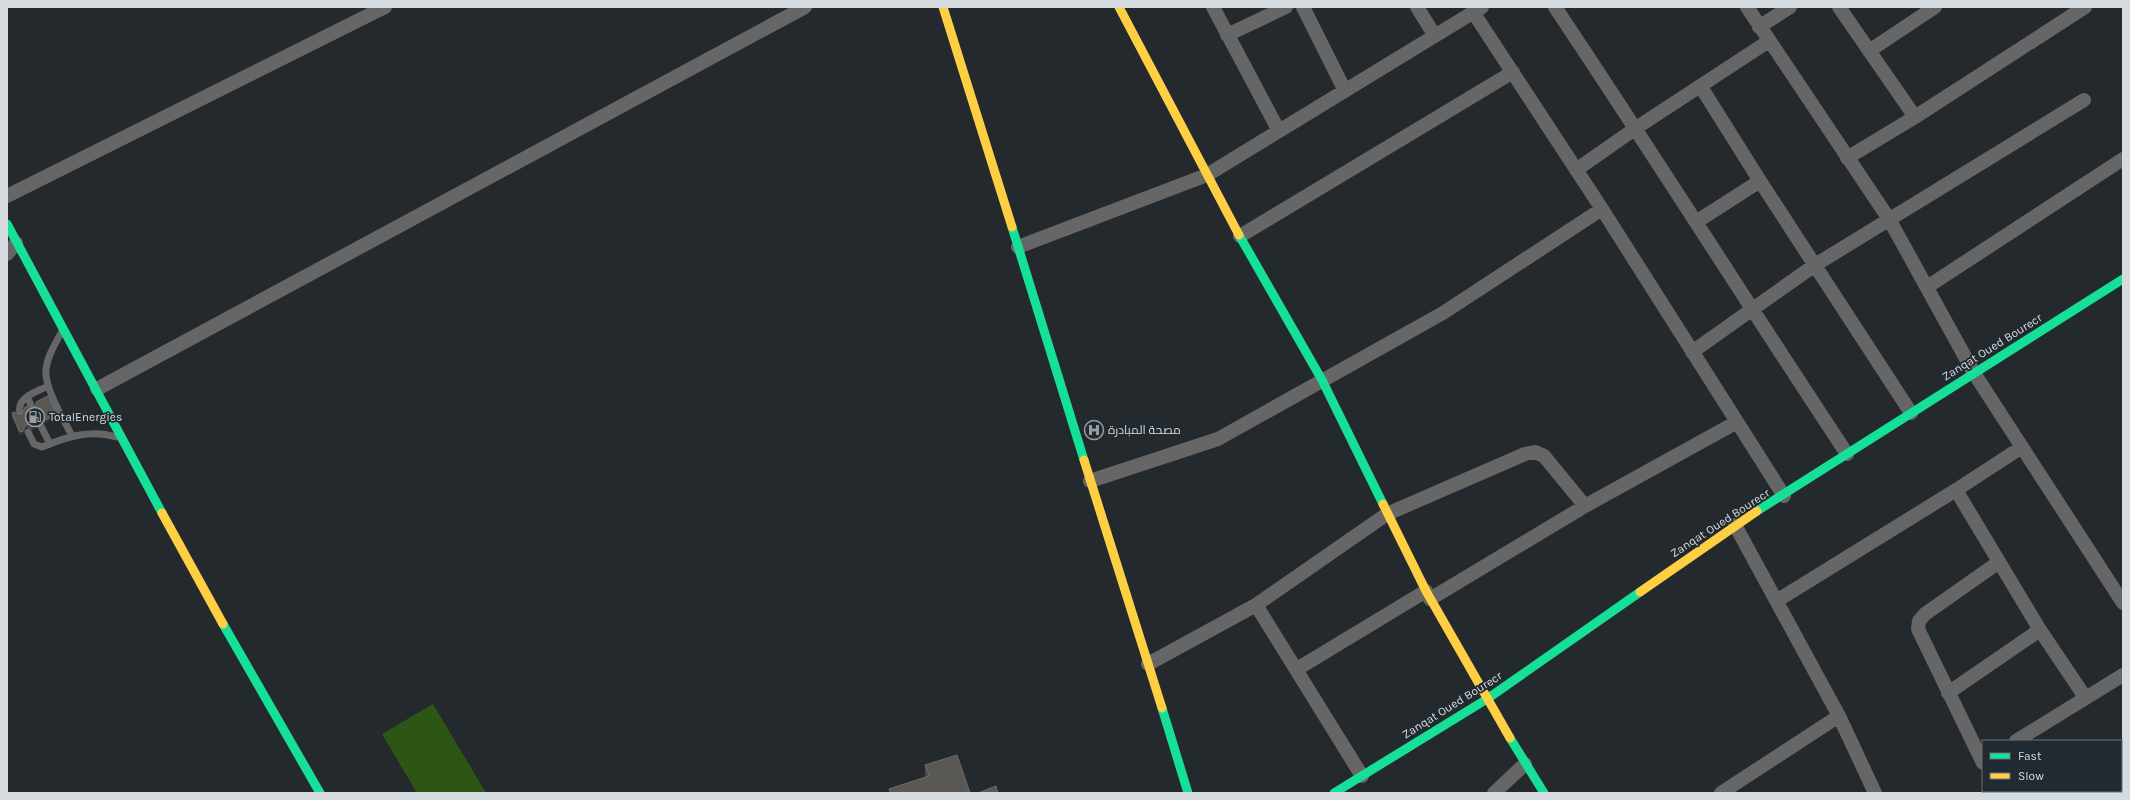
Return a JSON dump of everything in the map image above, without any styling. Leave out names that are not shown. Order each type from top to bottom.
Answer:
[{"type":"street","points":[[7,196],[385,7]]},
{"type":"street","points":[[97,389],[805,7]]},
{"type":"street","points":[[942,7],[1188,793]]},
{"type":"street","points":[[1119,7],[1240,236],[1322,380],[1428,595],[1524,764],[1544,793]]},
{"type":"street","points":[[1212,7],[1279,131]]},
{"type":"street","points":[[1227,35],[1286,7]]},
{"type":"street","points":[[1303,7],[1345,91]]},
{"type":"street","points":[[1418,7],[1435,36]]},
{"type":"street","points":[[1555,7],[1636,128],[1752,311],[1847,454]]},
{"type":"street","points":[[1747,7],[1889,219],[1974,372],[2123,603]]},
{"type":"street","points":[[1759,27],[1790,7]]},
{"type":"street","points":[[1839,7],[1915,117]]},
{"type":"street","points":[[1869,51],[1935,7]]},
{"type":"street","points":[[1847,158],[1915,117],[2085,7]]},
{"type":"street","points":[[1018,247],[1207,175],[1478,10],[1512,72],[1602,209],[1784,496]]},
{"type":"street","points":[[1576,170],[1636,128],[1701,87],[1769,41]]},
{"type":"street","points":[[1240,236],[1512,72]]},
{"type":"street","points":[[1701,87],[1760,181],[1911,413]]},
{"type":"street","points":[[1692,352],[1815,265],[2084,100]]},
{"type":"street","points":[[1927,287],[2123,159]]},
{"type":"street","points":[[1696,222],[1760,181]]},
{"type":"street","points":[[1090,481],[1218,439],[1443,313],[1602,209]]},
{"type":"street","points":[[7,224],[12,248],[63,329],[97,389],[122,439],[218,615],[320,793]]},
{"type":"street","name":"Zanqat Oued Bourecr","points":[[1334,793],[1488,699],[1735,525],[1784,496],[1974,372],[2123,279]]},
{"type":"street","points":[[1297,669],[1737,422]]},
{"type":"street","points":[[1778,600],[1956,490],[2022,447]]},
{"type":"street","points":[[1148,664],[1256,605],[1387,514],[1525,454],[1535,452],[1544,456],[1585,506]]},
{"type":"street","points":[[1956,490],[2040,630],[2085,697]]},
{"type":"street","points":[[1735,525],[1778,600],[1839,716],[1875,793]]},
{"type":"street","points":[[1982,760],[1918,629],[1919,621],[1924,614],[1999,562]]},
{"type":"street","points":[[1256,605],[1362,776]]},
{"type":"street","points":[[1948,693],[2040,630]]},
{"type":"street","points":[[2018,740],[2085,697],[2123,675]]},
{"type":"street","points":[[1721,793],[1839,716]]},
{"type":"street","points":[[1494,793],[1524,764]]},
{"type":"lane","points":[[63,329],[45,372],[48,386],[72,436]]},
{"type":"lane","points":[[20,413],[20,404],[27,397],[48,386]]},
{"type":"lane","points":[[27,397],[32,407]]},
{"type":"lane","points":[[41,426],[50,444]]},
{"type":"lane","points":[[28,432],[32,442],[38,447],[42,447],[72,436],[96,434],[122,439]]},
{"type":"green space","points":[[433,704],[486,793],[417,793],[382,734]]},
{"type":"building","name":"TotalEnergies","points":[[48,396],[57,415],[45,420],[39,418],[36,424],[32,426],[26,424],[23,431],[20,432],[12,413],[15,412],[22,414],[25,407],[27,406],[34,408],[36,406],[36,402]]},
{"type":"building","points":[[957,755],[970,793],[891,793],[889,789],[929,776],[925,765]]},
{"type":"building","points":[[996,786],[998,793],[978,793]]},
{"type":"traffic: fast","points":[[7,224],[162,513]]},
{"type":"traffic: fast","points":[[1012,227],[1084,460]]},
{"type":"traffic: fast","points":[[1239,235],[1322,380],[1383,504]]},
{"type":"traffic: fast","points":[[1757,511],[2123,279]]},
{"type":"traffic: fast","points":[[1334,793],[1487,699],[1640,592]]},
{"type":"traffic: fast","points":[[223,624],[320,793]]},
{"type":"traffic: fast","points":[[1162,708],[1188,793]]},
{"type":"traffic: fast","points":[[1510,738],[1544,793]]},
{"type":"traffic: slow","points":[[943,7],[1012,227]]},
{"type":"traffic: slow","points":[[1119,7],[1239,235]]},
{"type":"traffic: slow","points":[[1084,460],[1162,708]]},
{"type":"traffic: slow","points":[[1383,504],[1426,591],[1510,738]]},
{"type":"traffic: slow","points":[[1640,592],[1757,511]]},
{"type":"traffic: slow","points":[[162,513],[223,624]]},
{"type":"place","name":"TotalEnergies","points":[[35,417]]},
{"type":"place","name":"مصحة المبادرة","points":[[1094,430]]}]
